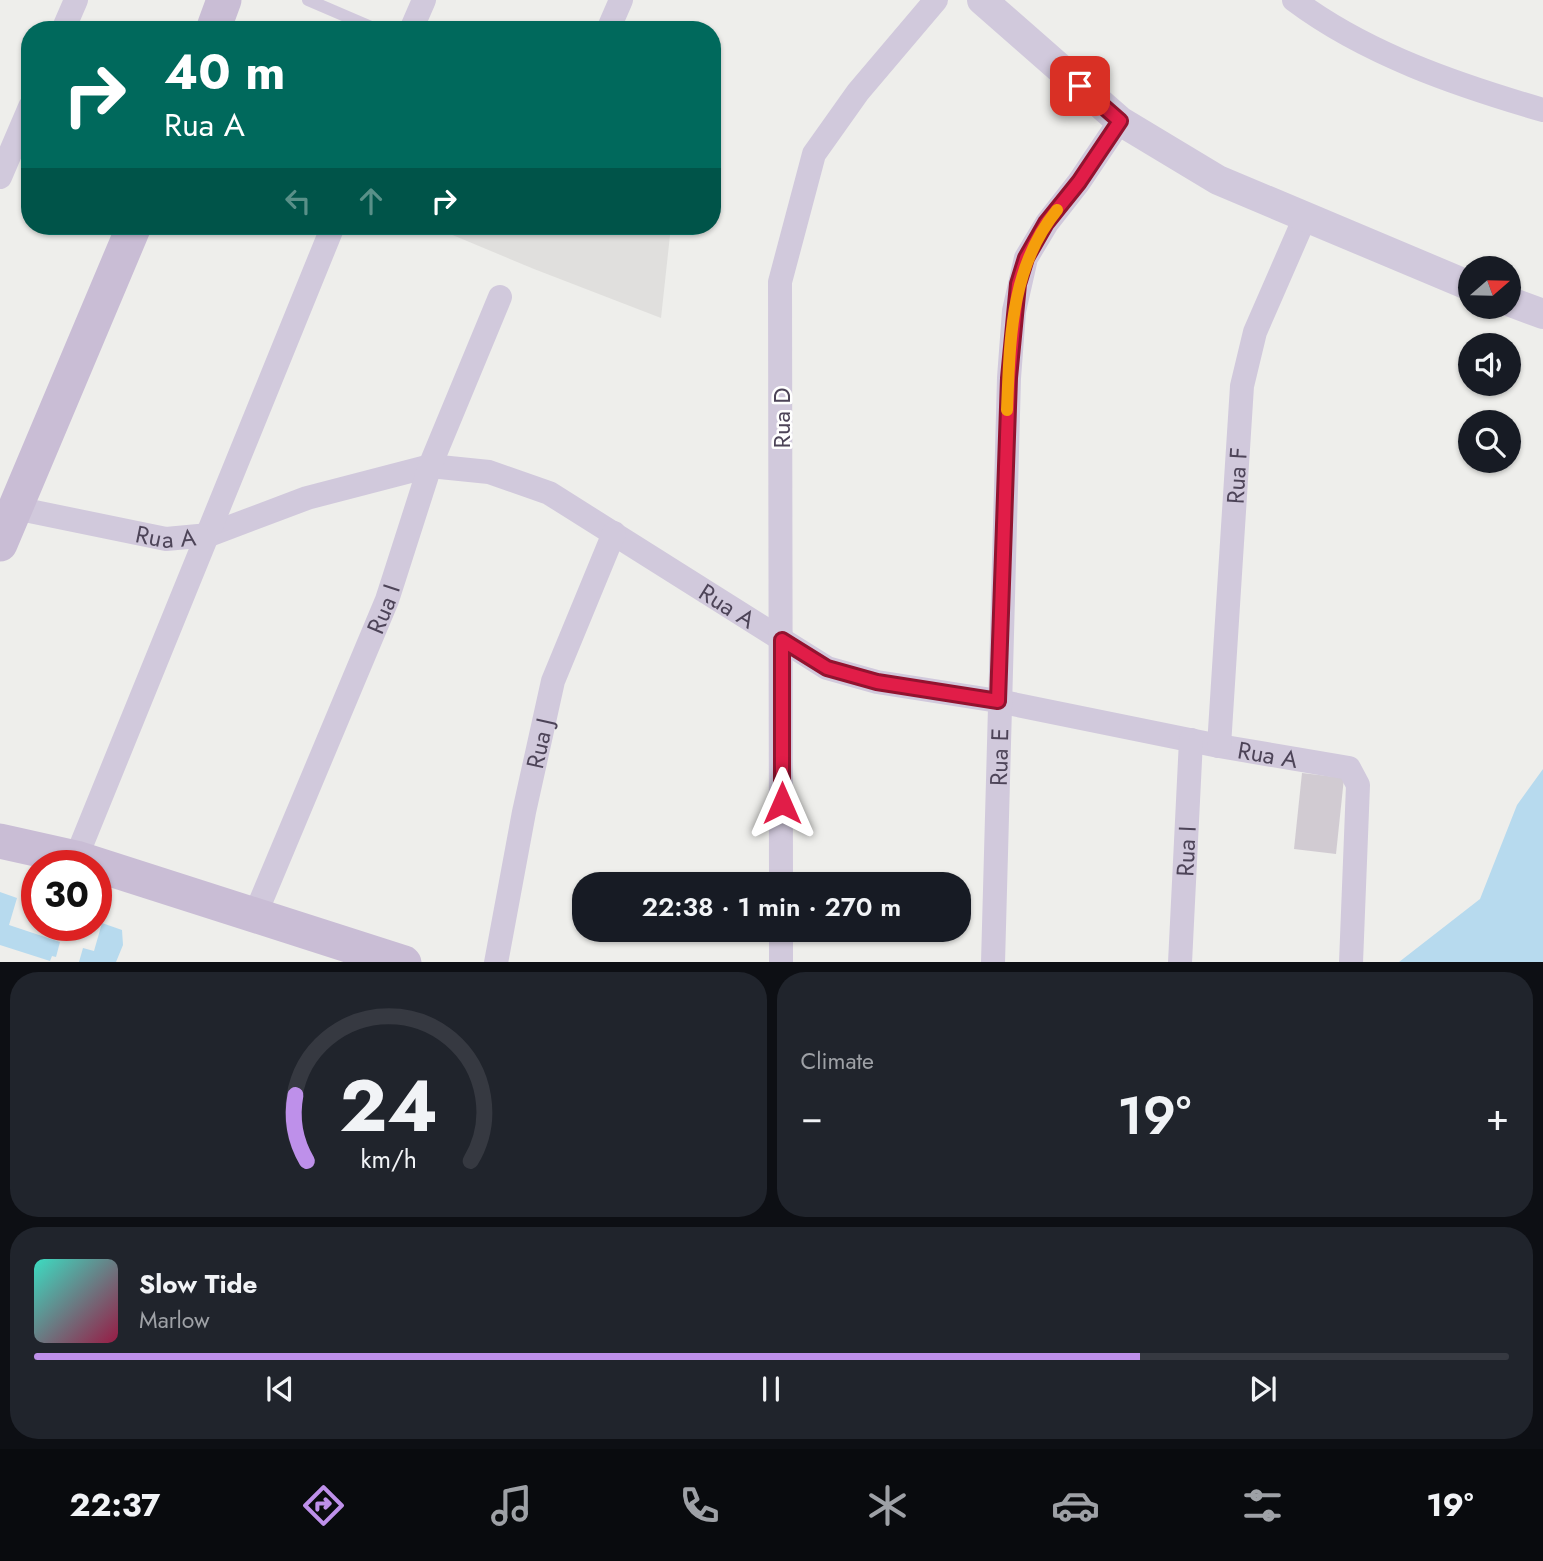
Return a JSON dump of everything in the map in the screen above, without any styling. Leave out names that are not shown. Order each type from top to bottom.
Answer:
[{"type":"main road","points":[[216,21],[224,0]]},
{"type":"main road","points":[[0,544],[130,235]]},
{"type":"main road","points":[[0,841],[40,850]]},
{"type":"main road","points":[[112,869],[404,962]]},
{"type":"street","points":[[67,21],[76,0]]},
{"type":"street","points":[[415,21],[424,0]]},
{"type":"street","points":[[612,21],[621,0]]},
{"type":"street","name":"Rua D","points":[[782,872],[780,282],[814,153],[858,92],[936,0]]},
{"type":"street","points":[[982,0],[1120,121],[1218,180],[1458,281]]},
{"type":"street","points":[[1294,0],[1324,23],[1461,86],[1543,110]]},
{"type":"street","name":"Rua E","points":[[993,962],[998,701],[1009,378],[1018,284],[1026,258],[1046,223],[1079,182],[1120,121]]},
{"type":"street","points":[[0,177],[21,128]]},
{"type":"street","name":"Rua F","points":[[1219,746],[1242,386],[1255,332],[1306,215]]},
{"type":"street","points":[[79,850],[329,235]]},
{"type":"street","name":"Rua I","points":[[255,915],[387,600],[430,466],[500,297]]},
{"type":"street","points":[[1521,306],[1543,314]]},
{"type":"street","name":"Rua A","points":[[15,508],[166,539],[209,535],[307,498],[430,466],[489,472],[549,493],[827,668],[877,682],[998,701],[1219,746],[1343,765],[1354,773],[1358,785],[1351,962]]},
{"type":"street","name":"Rua J","points":[[496,962],[524,812],[553,681],[614,533]]},
{"type":"street","name":"Rua I","points":[[1180,962],[1191,740]]},
{"type":"street","points":[[781,942],[781,962]]},
{"type":"lane","points":[[308,0],[357,21]]},
{"type":"shaded area","points":[[453,235],[670,235],[661,318]]},
{"type":"shaded area","points":[[1543,769],[1543,962],[1399,962],[1480,899],[1517,805]]},
{"type":"shaded area","points":[[0,892],[17,898],[9,925],[21,929],[21,941],[60,942],[56,957],[52,956],[50,961],[0,945]]},
{"type":"shaded area","points":[[112,926],[122,930],[123,945],[116,962],[79,962],[83,948],[94,951],[97,941],[112,941]]},
{"type":"building","points":[[1302,773],[1344,778],[1336,854],[1294,849]]},
{"type":"slow traffic","points":[[1007,410],[1018,284],[1026,258],[1046,223],[1057,210]]},
{"type":"route","points":[[782,803],[782,640],[827,668],[877,682],[998,701],[1009,378],[1018,284],[1026,258],[1046,223],[1079,182],[1120,121],[1080,86]]}]
